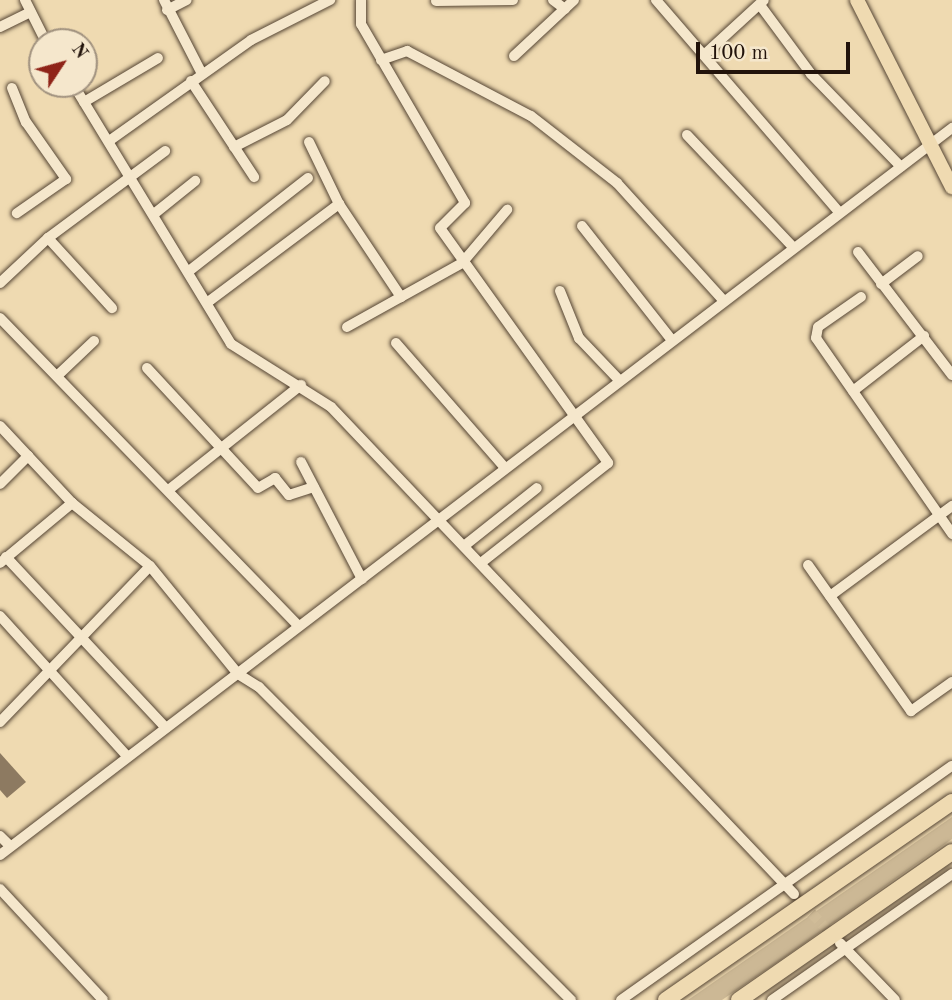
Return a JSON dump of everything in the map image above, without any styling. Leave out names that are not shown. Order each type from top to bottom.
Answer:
[{"type":"highway","points":[[666,1000],[952,802]]},
{"type":"highway","points":[[739,1000],[952,852]]},
{"type":"main road","points":[[857,0],[952,187]]},
{"type":"street","points":[[25,0],[39,28]]},
{"type":"street","points":[[187,0],[165,5],[202,74]]},
{"type":"street","points":[[109,141],[251,40],[330,0]]},
{"type":"street","points":[[361,0],[361,24],[465,204],[440,228],[462,263],[608,463],[481,563]]},
{"type":"street","points":[[436,1],[513,0]]},
{"type":"street","points":[[553,0],[565,9]]},
{"type":"street","points":[[514,56],[574,0]]},
{"type":"street","points":[[656,0],[839,212]]},
{"type":"street","points":[[704,55],[762,3],[811,74],[901,167]]},
{"type":"street","points":[[0,27],[31,12]]},
{"type":"street","points":[[382,61],[407,51],[531,116],[617,183],[722,299]]},
{"type":"street","points":[[84,102],[159,58]]},
{"type":"street","points":[[191,81],[254,177]]},
{"type":"street","points":[[234,147],[287,120],[325,81]]},
{"type":"street","points":[[12,88],[26,122],[66,179],[17,213]]},
{"type":"street","points":[[82,98],[208,302],[231,344],[302,386],[438,518],[790,890]]},
{"type":"street","points":[[0,855],[362,579],[722,299],[952,128]]},
{"type":"street","points":[[687,135],[792,246]]},
{"type":"street","points":[[309,142],[339,204],[401,297]]},
{"type":"street","points":[[0,283],[48,238],[165,151]]},
{"type":"street","points":[[189,271],[308,178]]},
{"type":"street","points":[[154,214],[195,181]]},
{"type":"street","points":[[208,302],[339,204]]},
{"type":"street","points":[[347,327],[462,263],[507,210]]},
{"type":"street","points":[[582,226],[671,339]]},
{"type":"street","points":[[48,238],[112,308]]},
{"type":"street","points":[[858,252],[952,375]]},
{"type":"street","points":[[881,284],[918,256]]},
{"type":"street","points":[[560,290],[579,338],[618,379]]},
{"type":"street","points":[[861,297],[815,334],[952,534]]},
{"type":"street","points":[[0,318],[171,488],[298,626]]},
{"type":"street","points":[[853,391],[923,336]]},
{"type":"street","points":[[57,376],[94,341]]},
{"type":"street","points":[[396,343],[504,467]]},
{"type":"street","points":[[147,368],[258,488],[275,478],[289,495],[314,487]]},
{"type":"street","points":[[171,488],[220,447],[302,386]]},
{"type":"street","points":[[0,426],[72,503],[150,566],[238,674],[259,687],[570,1000]]},
{"type":"street","points":[[0,484],[28,456]]},
{"type":"street","points":[[302,462],[362,579]]},
{"type":"street","points":[[464,546],[537,488]]},
{"type":"street","points":[[72,503],[3,560],[166,728]]},
{"type":"street","points":[[830,596],[952,506]]},
{"type":"street","points":[[808,565],[911,711],[952,682]]},
{"type":"street","points":[[0,722],[79,636],[150,566]]},
{"type":"street","points":[[0,616],[51,669],[128,757]]},
{"type":"street","points":[[621,1000],[790,890],[952,766]]},
{"type":"street","points":[[0,836],[10,846]]},
{"type":"street","points":[[772,1000],[842,945],[952,874]]},
{"type":"street","points":[[0,890],[103,1000]]},
{"type":"street","points":[[842,945],[895,1000]]},
{"type":"shaded area","points":[[952,817],[952,839],[782,959],[722,1000],[688,1000]]},
{"type":"building","points":[[0,753],[26,782],[7,798],[0,790]]},
{"type":"tunnel","points":[[801,902],[836,939]]}]
